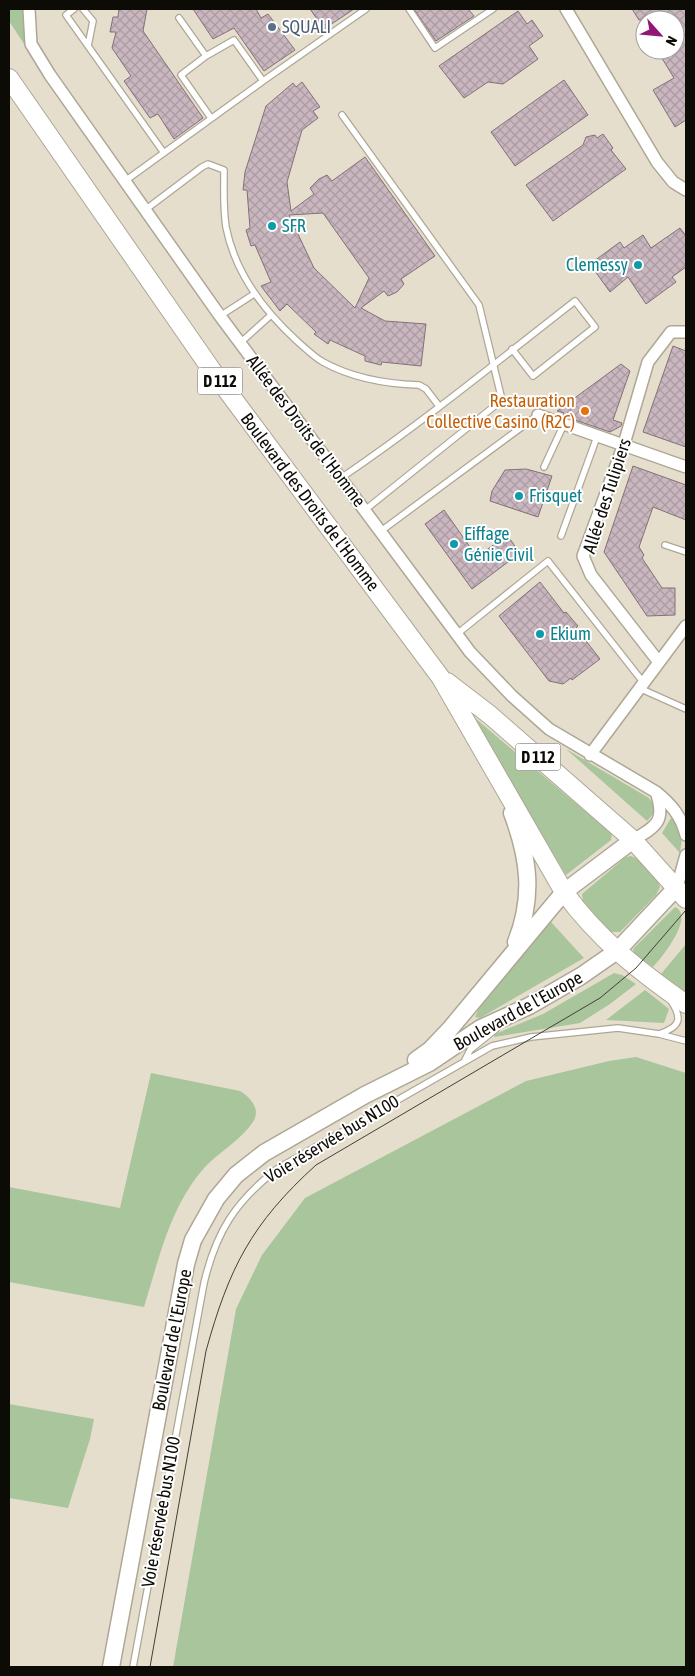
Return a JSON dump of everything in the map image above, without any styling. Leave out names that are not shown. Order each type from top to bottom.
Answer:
[{"type":"main road","name":"Boulevard des Droits de l'Homme","points":[[9,78],[211,370],[441,678],[564,892],[584,920],[617,951],[686,1004]]},
{"type":"main road","name":"Boulevard des Droits de l'Homme","points":[[441,678],[490,715],[633,840],[682,893]]},
{"type":"street","name":"Allée des Droits de l'Homme","points":[[29,9],[31,44],[38,58],[220,316],[470,652],[512,696],[549,729],[590,755],[656,792],[672,805],[680,817],[686,835]]},
{"type":"street","points":[[566,9],[657,162],[674,182],[686,190]]},
{"type":"street","name":"Allée des Tulipiers","points":[[658,661],[590,575],[583,556],[624,444],[648,362],[670,332],[686,332]]},
{"type":"street","points":[[538,415],[564,422],[686,467]]},
{"type":"street","points":[[590,755],[658,661],[686,626]]},
{"type":"street","name":"Boulevard de l'Europe","points":[[504,790],[521,837],[529,874],[525,914],[513,951]]},
{"type":"street","points":[[633,840],[649,831],[661,816],[661,808],[656,792]]},
{"type":"street","name":"Boulevard de l'Europe","points":[[365,1095],[430,1050],[450,1029],[564,892],[633,840]]},
{"type":"street","points":[[682,893],[686,854]]},
{"type":"street","name":"Boulevard de l'Europe","points":[[111,1667],[186,1264],[193,1240],[216,1198],[236,1175],[264,1153],[365,1095],[429,1063],[481,1028],[529,1006],[582,976],[617,951],[682,893]]},
{"type":"lane","points":[[74,9],[66,15],[164,153]]},
{"type":"lane","points":[[83,9],[92,21],[88,46]]},
{"type":"lane","points":[[125,181],[366,9]]},
{"type":"lane","points":[[409,9],[435,48],[494,9]]},
{"type":"lane","points":[[179,18],[206,56]]},
{"type":"lane","points":[[211,118],[181,75],[206,56],[234,40],[263,82]]},
{"type":"lane","points":[[342,115],[479,305],[502,400],[406,475],[365,510]]},
{"type":"lane","points":[[145,210],[202,167],[214,164],[224,170],[223,200],[226,228],[234,255],[254,294],[270,316],[323,362],[365,378],[419,385],[426,389],[439,406]]},
{"type":"lane","points":[[220,316],[254,294]]},
{"type":"lane","points":[[341,478],[385,448],[512,349],[575,301],[595,327],[533,376],[512,349]]},
{"type":"lane","points":[[240,343],[270,316]]},
{"type":"lane","points":[[381,531],[538,415]]},
{"type":"lane","points":[[544,467],[564,422]]},
{"type":"lane","points":[[562,536],[598,434]]},
{"type":"lane","points":[[665,545],[686,552]]},
{"type":"lane","points":[[457,634],[548,561],[641,685],[686,709]]},
{"type":"lane","points":[[659,1034],[673,1028],[678,1017],[678,1011],[664,988]]},
{"type":"lane","points":[[464,1062],[470,1050],[481,1040],[529,1006]]},
{"type":"lane","name":"Voie réservée bus N100","points":[[133,1667],[204,1283],[221,1232],[245,1196],[277,1169],[492,1046],[531,1037],[618,1028],[659,1034],[686,1042]]},
{"type":"green space","points":[[9,9],[24,9],[28,50],[9,21]]},
{"type":"green space","points":[[475,718],[612,834],[611,840],[566,875],[474,720]]},
{"type":"green space","points":[[566,749],[649,798],[655,807],[654,813],[647,821]]},
{"type":"green space","points":[[671,818],[675,818],[682,838],[680,853],[662,833]]},
{"type":"green space","points":[[631,856],[648,869],[656,878],[660,887],[656,895],[620,932],[610,932],[583,902],[582,894],[626,857]]},
{"type":"green space","points":[[675,907],[680,912],[679,927],[670,946],[653,967],[634,954],[633,949]]},
{"type":"green space","points":[[550,921],[584,958],[480,1018],[475,1017],[482,1002]]},
{"type":"green space","points":[[686,944],[686,992],[661,974]]},
{"type":"green space","points":[[614,973],[622,975],[636,984],[610,1004],[580,1023],[494,1037],[495,1034],[543,1014]]},
{"type":"green space","points":[[645,990],[669,1009],[664,1023],[606,1020]]},
{"type":"green space","points":[[636,1057],[686,1073],[686,1667],[173,1667],[236,1309],[262,1255],[305,1198],[526,1081],[609,1061]]},
{"type":"green space","points":[[151,1073],[240,1091],[254,1104],[256,1113],[253,1122],[248,1128],[205,1167],[183,1199],[167,1234],[144,1307],[9,1282],[9,1187],[120,1208]]},
{"type":"green space","points":[[9,1404],[94,1419],[90,1439],[68,1508],[9,1498]]},
{"type":"building","points":[[119,9],[147,9],[143,31],[203,118],[174,139],[158,114],[150,118],[124,81],[131,76],[112,48],[116,32],[110,32],[113,17],[118,17]]},
{"type":"building","points":[[193,9],[256,9],[261,18],[268,14],[295,50],[264,71],[234,28],[213,39]]},
{"type":"building","points":[[310,9],[354,9],[324,29]]},
{"type":"building","points":[[414,9],[468,9],[474,16],[436,41]]},
{"type":"building","points":[[632,9],[686,9],[686,120],[675,127],[653,90],[674,78],[663,60],[685,60],[685,10],[635,10],[635,14]]},
{"type":"building","points":[[518,11],[527,24],[532,20],[543,36],[529,46],[538,59],[503,84],[488,82],[464,98],[439,66]]},
{"type":"building","points":[[564,80],[588,115],[515,166],[491,132]]},
{"type":"building","name":"SFR","points":[[302,82],[320,107],[313,111],[318,118],[302,130],[287,182],[291,211],[314,194],[310,188],[319,179],[327,175],[332,181],[365,157],[435,256],[401,279],[404,284],[397,292],[388,296],[384,291],[361,308],[385,321],[426,324],[421,366],[382,362],[381,365],[365,361],[365,356],[330,340],[328,344],[314,334],[316,332],[287,304],[280,311],[261,286],[271,282],[255,245],[251,246],[246,230],[250,228],[247,190],[243,190],[245,172],[266,106],[293,83],[296,87]],"holes":[[[323,213],[369,278],[355,308],[314,268],[289,215]]]},
{"type":"building","points":[[603,134],[613,148],[611,150],[626,169],[553,221],[526,185],[583,145],[586,137],[595,135],[597,138]]},
{"type":"building","name":"Clemessy","points":[[680,228],[686,236],[686,267],[672,277],[676,282],[646,304],[628,277],[610,292],[590,264],[620,242],[624,248],[643,235],[651,248]]},
{"type":"building","points":[[673,346],[686,351],[686,447],[643,432]]},
{"type":"building","points":[[621,364],[630,371],[613,420],[622,423],[621,426],[610,432],[563,416],[564,413],[557,411]]},
{"type":"building","points":[[633,466],[686,485],[686,520],[653,507],[639,547],[644,555],[642,558],[662,588],[675,588],[675,615],[647,616],[604,552]]},
{"type":"building","name":"Frisquet","points":[[526,469],[552,476],[538,517],[490,501],[492,491],[505,470]]},
{"type":"building","name":"Eiffage Génie Civil","points":[[444,510],[477,557],[507,535],[520,553],[472,589],[425,524]]},
{"type":"building","name":"Ekium","points":[[540,582],[564,613],[566,612],[578,626],[576,628],[600,659],[572,680],[571,678],[563,684],[549,681],[499,616]]},
{"type":"tram line","points":[[150,1667],[206,1351],[224,1295],[234,1271],[245,1249],[259,1228],[275,1207],[316,1165],[600,998],[636,968],[686,910]]},
{"type":"place","name":"SQUALI","points":[[272,27]]},
{"type":"place","name":"SFR","points":[[272,226]]},
{"type":"place","name":"Clemessy","points":[[638,265]]},
{"type":"place","name":"Restauration Collective Casino (R2C)","points":[[585,411]]},
{"type":"place","name":"Frisquet","points":[[519,496]]},
{"type":"place","name":"Eiffage Génie Civil","points":[[454,544]]},
{"type":"place","name":"Ekium","points":[[540,634]]}]
